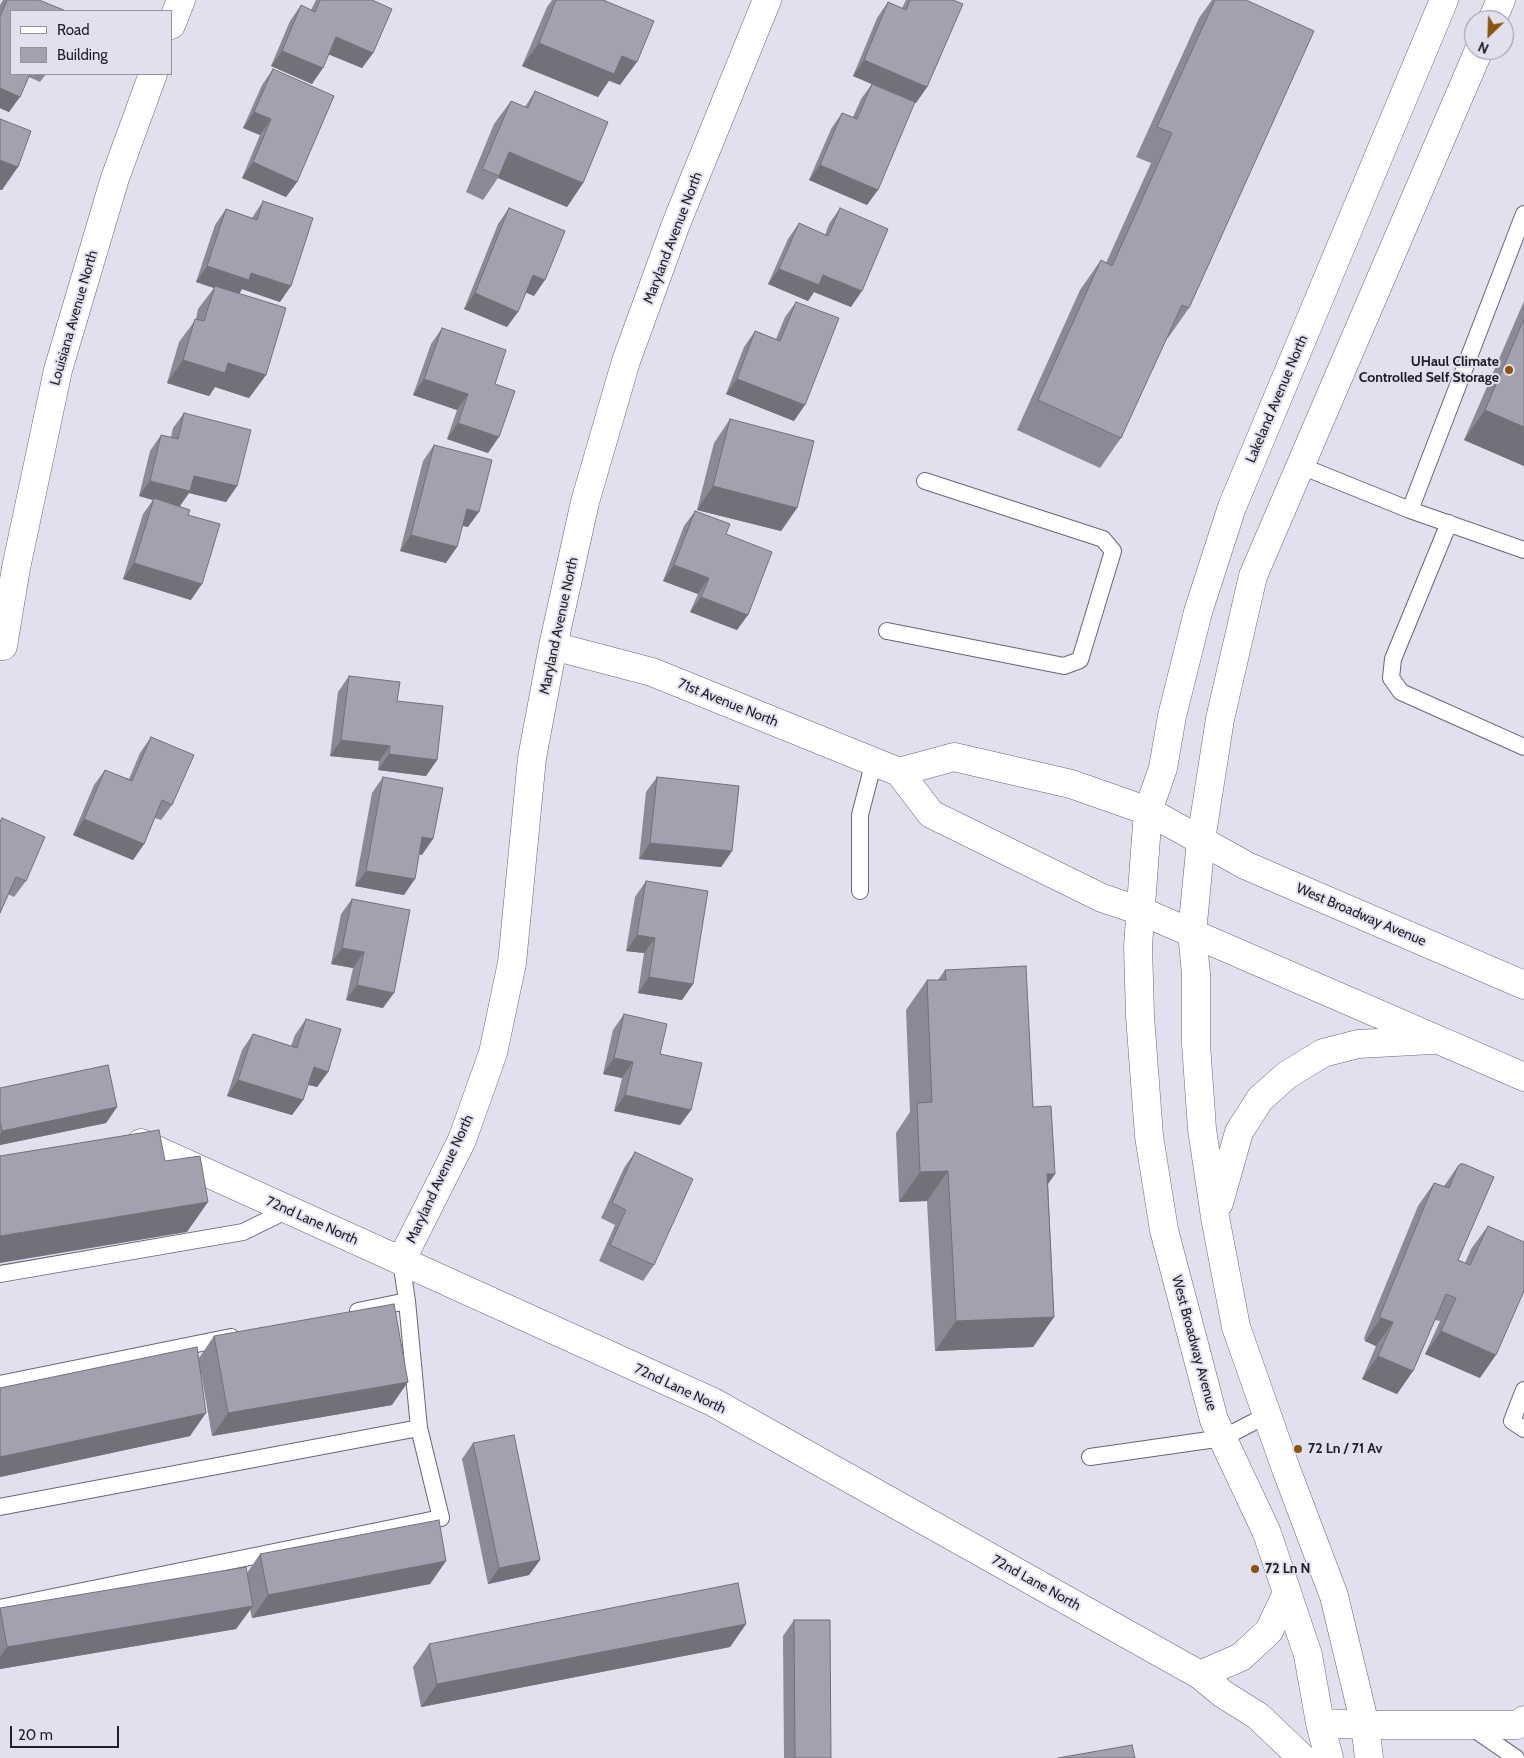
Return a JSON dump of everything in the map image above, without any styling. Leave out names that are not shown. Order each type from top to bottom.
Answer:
[{"type":"street","points":[[172,22],[181,0]]},
{"type":"street","name":"Maryland Avenue North","points":[[401,1261],[462,1140],[493,1053],[512,963],[532,758],[553,646],[585,502],[626,361],[676,224],[767,0]]},
{"type":"street","name":"Lakeland Avenue North","points":[[1148,811],[1163,768],[1172,716],[1198,612],[1232,507],[1444,0]]},
{"type":"street","points":[[1369,1758],[1365,1725],[1334,1596],[1236,1328],[1215,1217],[1202,1128],[1196,1044],[1196,974],[1192,933],[1200,840],[1220,720],[1253,576],[1475,60]]},
{"type":"street","name":"Louisiana Avenue North","points":[[0,646],[3,646],[16,568],[58,370],[115,178],[153,75]]},
{"type":"street","name":"71st Avenue North","points":[[553,646],[652,672],[898,772],[931,814],[1102,898],[1141,911]]},
{"type":"street","points":[[898,772],[954,757],[1071,784],[1148,811]]},
{"type":"street","name":"West Broadway Avenue","points":[[1329,1758],[1320,1723],[1308,1655],[1267,1533],[1214,1420],[1164,1230],[1149,1136],[1140,1016],[1138,946],[1148,811],[1247,866],[1524,985]]},
{"type":"street","points":[[1141,911],[1524,1077]]},
{"type":"street","points":[[1215,1217],[1239,1132],[1260,1100],[1287,1074],[1323,1053],[1358,1044],[1439,1040]]},
{"type":"street","name":"72nd Lane North","points":[[134,1142],[713,1402],[1200,1675],[1223,1694],[1258,1716],[1302,1758]]},
{"type":"street","points":[[1200,1675],[1241,1657],[1254,1646],[1269,1631],[1287,1593]]},
{"type":"street","points":[[1320,1723],[1469,1726],[1517,1725],[1524,1720]]},
{"type":"lane","points":[[1410,510],[1524,214]]},
{"type":"lane","points":[[1301,466],[1410,510],[1524,550]]},
{"type":"lane","points":[[887,631],[1064,666],[1080,660],[1114,551],[1103,539],[925,481]]},
{"type":"lane","points":[[1449,523],[1393,659],[1391,678],[1401,692],[1524,747]]},
{"type":"lane","points":[[860,892],[860,815],[874,762]]},
{"type":"lane","points":[[0,1274],[243,1232],[288,1210]]},
{"type":"lane","points":[[0,1608],[441,1518],[419,1428],[407,1300],[401,1261]]},
{"type":"lane","points":[[339,1314],[407,1300]]},
{"type":"lane","points":[[0,1384],[242,1334]]},
{"type":"lane","points":[[1518,1425],[1524,1390]]},
{"type":"lane","points":[[1090,1457],[1223,1438],[1267,1415]]},
{"type":"lane","points":[[0,1507],[419,1428]]},
{"type":"lane","points":[[1469,1726],[1516,1758]]},
{"type":"building","points":[[7,0],[39,0],[64,10],[10,10],[10,75],[30,75],[20,97],[0,88],[0,17]]},
{"type":"building","points":[[320,0],[372,0],[392,9],[373,53],[336,37],[323,68],[282,51],[301,5],[315,12]]},
{"type":"building","points":[[556,0],[603,0],[654,21],[637,62],[622,56],[614,74],[539,43]]},
{"type":"building","points":[[910,0],[953,0],[963,4],[927,87],[864,60],[888,2],[906,10]]},
{"type":"building","points":[[1215,0],[1246,0],[1314,31],[1189,308],[1182,305],[1121,438],[1038,400],[1101,260],[1112,266],[1172,133],[1157,127]]},
{"type":"building","points":[[273,69],[334,96],[297,182],[253,162],[271,119],[254,112]]},
{"type":"building","points":[[872,84],[915,102],[878,190],[820,165],[842,113],[857,119]]},
{"type":"building","points":[[535,91],[608,122],[583,183],[509,152],[499,176],[482,169],[511,101],[528,108]]},
{"type":"building","points":[[0,119],[31,131],[18,167],[0,160]]},
{"type":"building","points":[[263,201],[313,218],[291,286],[251,273],[249,280],[207,266],[226,209],[257,220]]},
{"type":"building","points":[[509,208],[565,231],[545,280],[533,275],[518,312],[475,293]]},
{"type":"building","points":[[840,208],[888,229],[862,291],[823,275],[819,285],[779,269],[799,223],[828,236]]},
{"type":"building","points":[[215,286],[286,308],[266,375],[228,363],[225,373],[183,360],[195,319],[204,321]]},
{"type":"building","points":[[796,302],[839,318],[805,405],[737,379],[755,331],[780,341]]},
{"type":"building","points":[[1524,319],[1524,427],[1485,410]]},
{"type":"building","points":[[442,328],[506,350],[495,384],[515,391],[499,437],[458,423],[468,394],[424,379]]},
{"type":"building","points":[[184,413],[251,430],[237,486],[194,476],[190,491],[150,481],[161,435],[178,439]]},
{"type":"building","points":[[730,419],[814,441],[797,508],[713,486]]},
{"type":"building","points":[[434,445],[492,460],[479,512],[467,509],[457,547],[411,535]]},
{"type":"building","points":[[154,498],[190,510],[188,515],[220,524],[202,584],[134,563]]},
{"type":"building","points":[[695,511],[730,524],[726,534],[772,552],[748,615],[701,597],[709,578],[674,565]]},
{"type":"building","points":[[349,676],[400,682],[397,701],[443,706],[437,760],[389,754],[390,746],[341,740]]},
{"type":"building","points":[[151,737],[194,755],[172,805],[162,800],[144,844],[84,819],[105,770],[132,781]]},
{"type":"building","points":[[383,777],[443,788],[433,839],[422,837],[415,879],[366,871]]},
{"type":"building","points":[[657,777],[739,786],[732,851],[650,843]]},
{"type":"building","points":[[2,818],[45,837],[26,881],[16,877],[0,913],[0,822]]},
{"type":"building","points":[[646,881],[708,891],[693,984],[649,977],[655,938],[637,935]]},
{"type":"building","points":[[352,899],[410,910],[394,993],[357,985],[364,952],[342,948]]},
{"type":"building","points":[[1026,966],[1033,1107],[1051,1106],[1055,1174],[1047,1174],[1054,1317],[956,1321],[948,1171],[920,1172],[917,1103],[932,1102],[927,980],[946,980],[945,970]]},
{"type":"building","points":[[624,1014],[667,1024],[660,1054],[702,1063],[691,1110],[625,1095],[633,1062],[614,1058]]},
{"type":"building","points":[[306,1019],[341,1029],[328,1072],[314,1067],[303,1100],[238,1080],[253,1034],[297,1048]]},
{"type":"building","points":[[108,1065],[117,1107],[2,1131],[0,1121],[0,1088]]},
{"type":"building","points":[[159,1130],[165,1161],[200,1156],[208,1202],[0,1236],[0,1156]]},
{"type":"building","points":[[635,1152],[693,1179],[654,1265],[610,1245],[626,1210],[612,1203]]},
{"type":"building","points":[[1461,1164],[1494,1177],[1458,1260],[1470,1265],[1488,1226],[1524,1242],[1524,1291],[1496,1355],[1441,1331],[1456,1298],[1446,1294],[1413,1371],[1378,1356],[1393,1322],[1381,1318],[1380,1315],[1434,1183],[1449,1188],[1458,1166]]},
{"type":"building","points":[[394,1304],[408,1382],[228,1413],[214,1336]]},
{"type":"building","points":[[197,1347],[206,1413],[0,1457],[0,1388]]},
{"type":"building","points":[[514,1435],[540,1560],[499,1568],[473,1443]]},
{"type":"building","points":[[439,1520],[446,1561],[268,1595],[260,1554]]},
{"type":"building","points":[[246,1567],[253,1606],[7,1647],[0,1608]]},
{"type":"building","points":[[738,1583],[746,1624],[437,1684],[429,1644]]},
{"type":"building","points":[[794,1620],[830,1620],[831,1758],[795,1758]]},
{"type":"building","points":[[1132,1745],[1135,1758],[1058,1758]]},
{"type":"place","name":"UHaul Climate Controlled Self Storage","points":[[1509,370]]},
{"type":"place","name":"72 Ln / 71 Av","points":[[1298,1449]]},
{"type":"place","name":"72 Ln N","points":[[1255,1569]]}]
